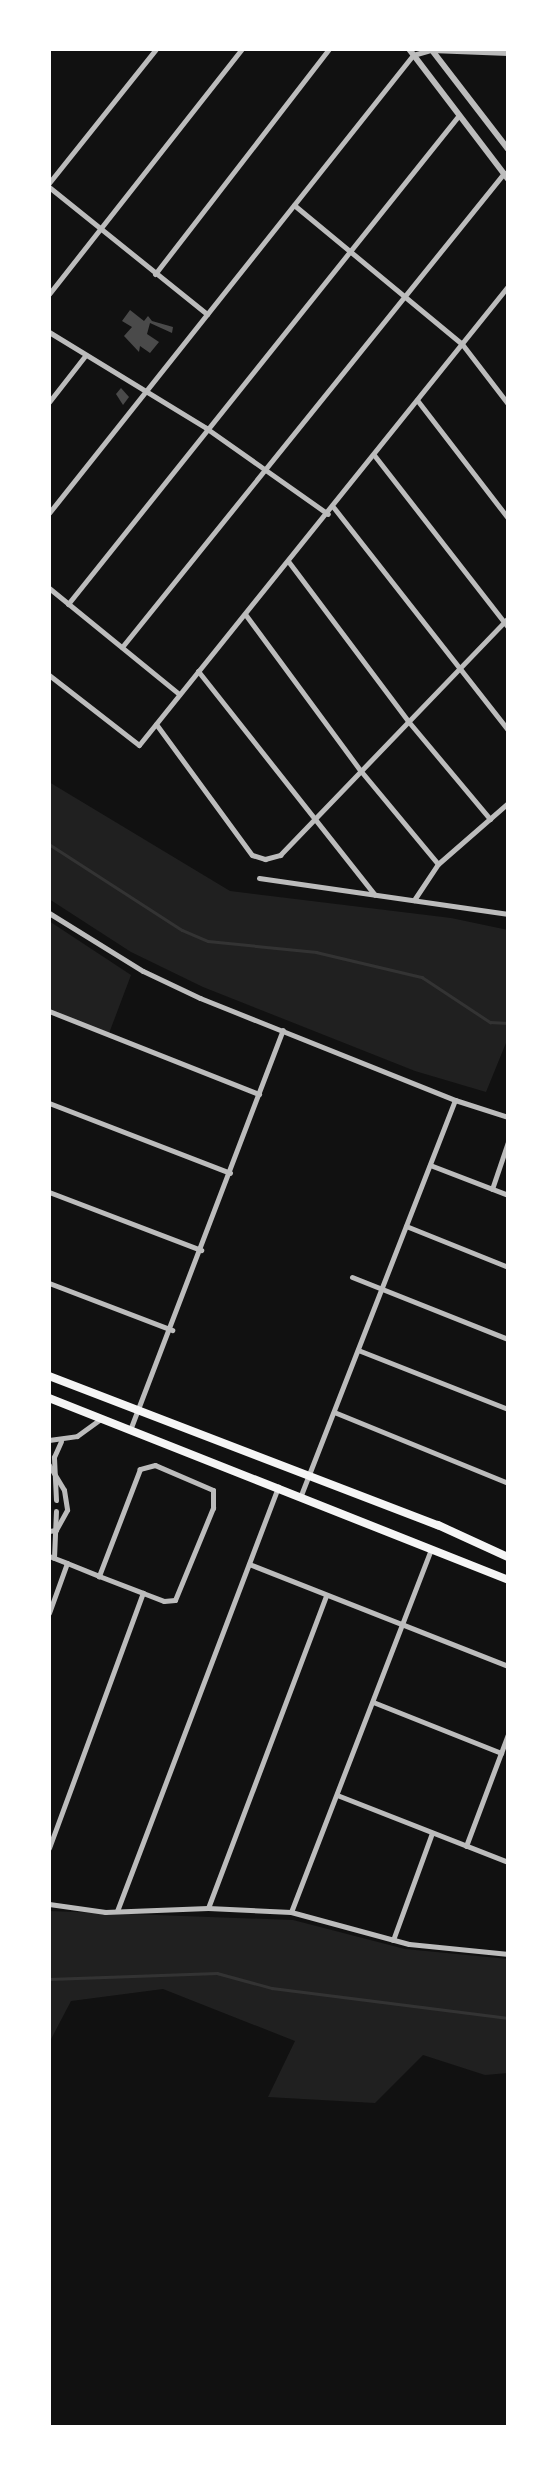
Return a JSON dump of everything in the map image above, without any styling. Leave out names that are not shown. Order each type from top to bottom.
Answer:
[{"type":"main road","points":[[49,1376],[309,1475],[508,1557]]},
{"type":"main road","points":[[49,1398],[300,1495],[508,1580]]},
{"type":"street","points":[[156,49],[49,185],[100,231],[207,314]]},
{"type":"street","points":[[49,294],[242,49]]},
{"type":"street","points":[[155,274],[329,49]]},
{"type":"street","points":[[431,49],[508,149]]},
{"type":"street","points":[[49,513],[294,205],[411,52],[431,49],[508,53]]},
{"type":"street","points":[[122,647],[405,296],[506,176],[411,52]]},
{"type":"street","points":[[68,604],[206,428],[459,115]]},
{"type":"street","points":[[294,205],[462,344],[508,404]]},
{"type":"street","points":[[49,675],[139,745],[334,508],[508,287]]},
{"type":"street","points":[[49,332],[206,428],[328,514]]},
{"type":"street","points":[[49,402],[85,356]]},
{"type":"street","points":[[417,400],[508,518]]},
{"type":"street","points":[[156,724],[252,855],[265,859],[280,855],[507,622],[374,455]]},
{"type":"street","points":[[334,508],[458,671],[508,730]]},
{"type":"street","points":[[288,561],[408,721],[490,819]]},
{"type":"street","points":[[49,588],[179,694]]},
{"type":"street","points":[[245,614],[360,770],[438,864]]},
{"type":"street","points":[[198,671],[375,894]]},
{"type":"street","points":[[414,900],[438,864],[508,803]]},
{"type":"street","points":[[259,878],[508,914]]},
{"type":"street","points":[[500,912],[508,905]]},
{"type":"street","points":[[49,913],[144,971],[455,1100],[508,1117]]},
{"type":"street","points":[[49,1011],[259,1094]]},
{"type":"street","points":[[130,1430],[172,1330],[283,1030]]},
{"type":"street","points":[[300,1495],[455,1100]]},
{"type":"street","points":[[49,1103],[230,1174]]},
{"type":"street","points":[[492,1189],[508,1142]]},
{"type":"street","points":[[430,1165],[508,1195]]},
{"type":"street","points":[[49,1192],[201,1250]]},
{"type":"street","points":[[406,1226],[508,1267]]},
{"type":"street","points":[[352,1277],[508,1339]]},
{"type":"street","points":[[49,1283],[172,1330]]},
{"type":"street","points":[[358,1350],[508,1409]]},
{"type":"street","points":[[334,1412],[508,1483]]},
{"type":"street","points":[[49,1440],[61,1441],[90,1429],[100,1419]]},
{"type":"street","points":[[56,1500],[55,1454],[61,1441]]},
{"type":"street","points":[[49,1465],[55,1473],[67,1508],[57,1530]]},
{"type":"street","points":[[57,1511],[52,1557],[99,1576],[144,1593],[175,1600],[216,1497],[208,1485],[155,1465],[137,1473],[99,1576]]},
{"type":"street","points":[[117,1911],[278,1487]]},
{"type":"street","points":[[49,1531],[57,1530]]},
{"type":"street","points":[[291,1912],[431,1549]]},
{"type":"street","points":[[49,1613],[67,1563]]},
{"type":"street","points":[[249,1564],[400,1627],[508,1666]]},
{"type":"street","points":[[49,1849],[144,1593]]},
{"type":"street","points":[[208,1909],[326,1596]]},
{"type":"street","points":[[373,1702],[501,1754]]},
{"type":"street","points":[[466,1846],[508,1734]]},
{"type":"street","points":[[337,1795],[508,1862]]},
{"type":"street","points":[[393,1940],[432,1833]]},
{"type":"street","points":[[49,1904],[117,1911],[208,1909],[291,1912],[393,1940],[508,1954]]},
{"type":"shaded area","points":[[49,782],[230,891],[451,918],[508,930],[508,1038],[486,1092],[415,1071],[203,987],[131,952],[49,899]]},
{"type":"shaded area","points":[[49,921],[131,975],[108,1036],[49,1009]]},
{"type":"shaded area","points":[[49,1911],[293,1920],[405,1949],[508,1959],[508,2073],[485,2075],[423,2055],[375,2103],[268,2097],[295,2041],[163,1989],[71,2001],[49,2043]]},
{"type":"building","points":[[130,310],[144,321],[148,316],[152,321],[173,327],[172,333],[150,323],[147,334],[159,342],[150,353],[140,346],[139,352],[124,336],[132,327],[122,321]]},
{"type":"building","points":[[121,388],[129,397],[123,405],[116,394]]},
{"type":"waterway","points":[[49,844],[182,930],[208,941],[316,952],[422,977],[490,1022],[508,1023]]},
{"type":"waterway","points":[[49,1979],[217,1973],[272,1988],[508,2018]]}]
